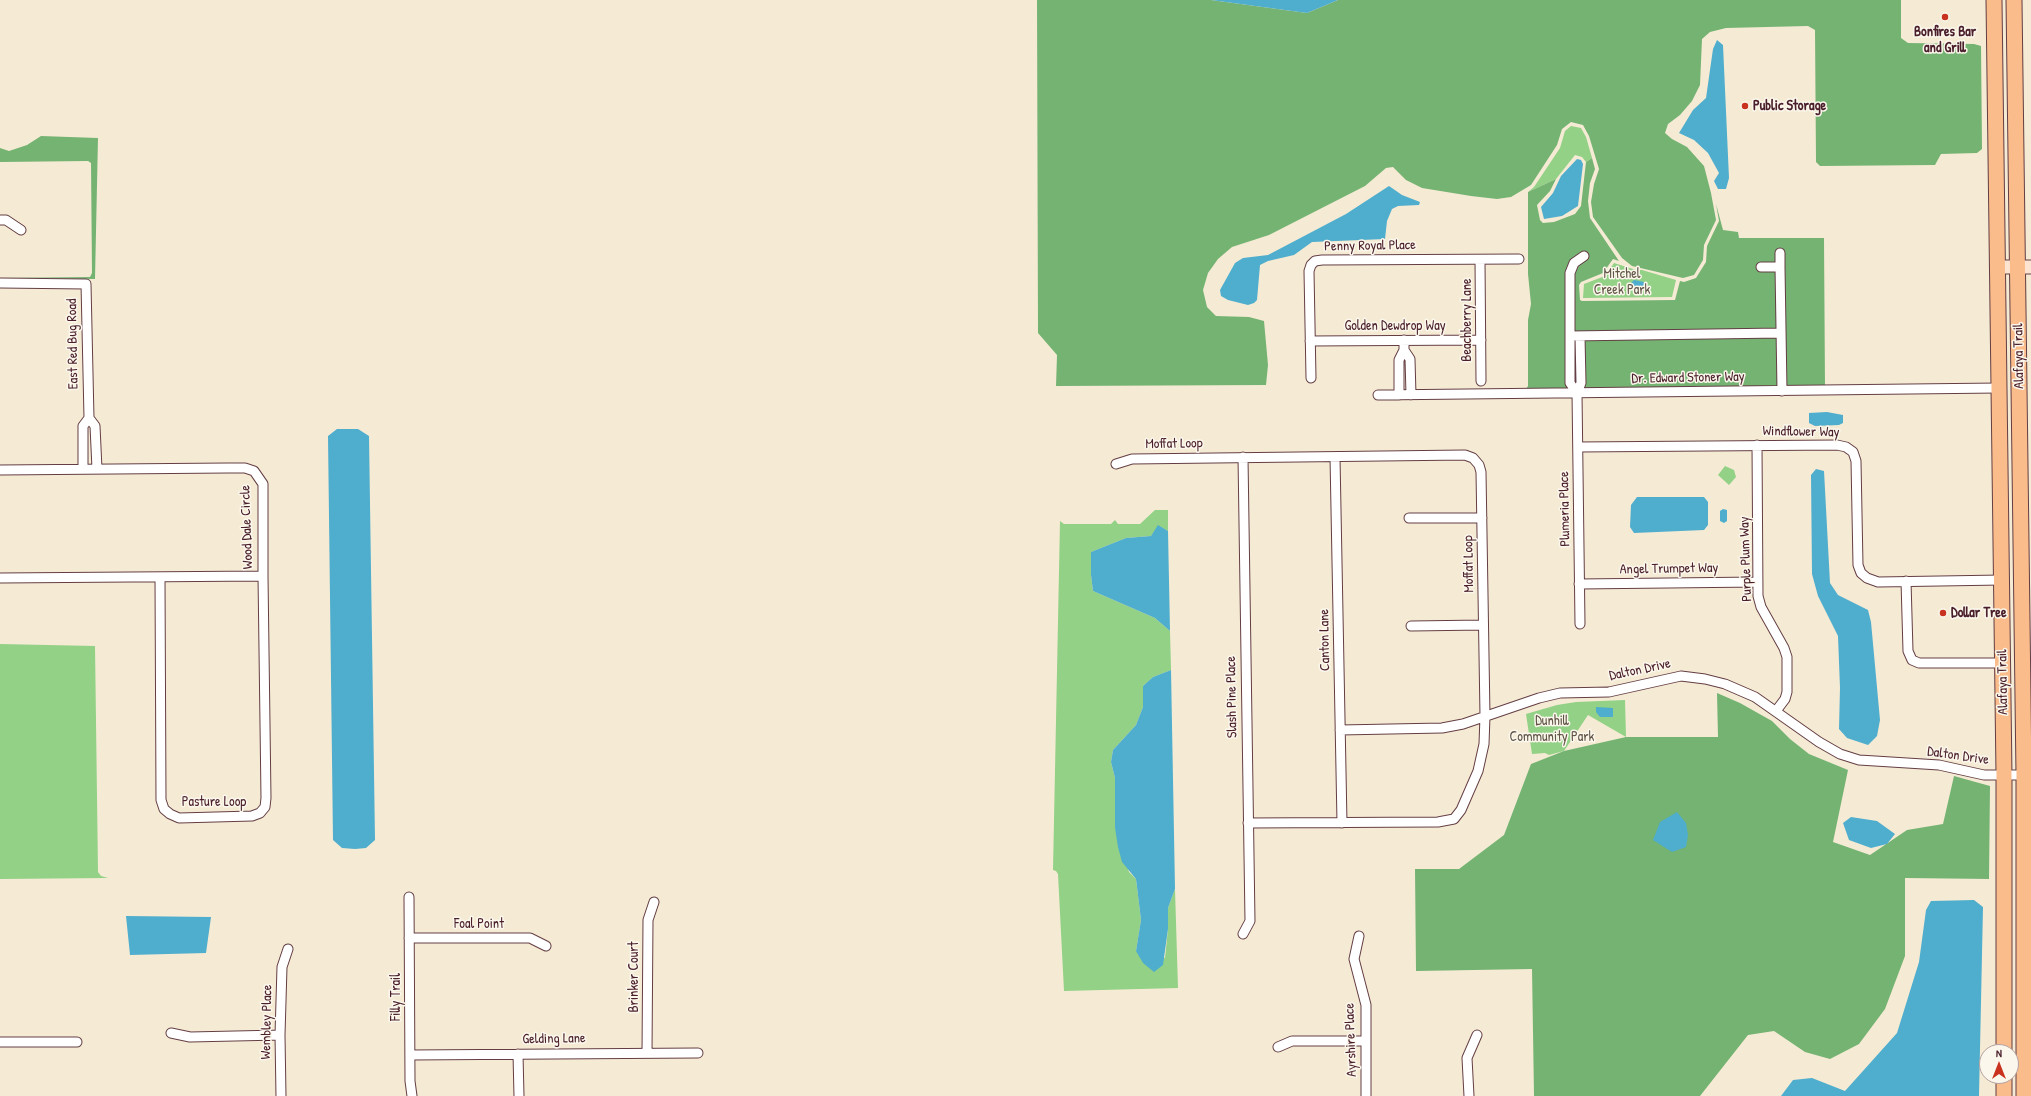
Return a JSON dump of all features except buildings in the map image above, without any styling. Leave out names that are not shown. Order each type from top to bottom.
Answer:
[{"type":"main road","name":"Alafaya Trail","points":[[1994,0],[2003,663],[2004,1044]]},
{"type":"main road","name":"Alafaya Trail","points":[[2014,0],[2024,267],[2022,569],[2024,775],[2024,1096]]},
{"type":"main road","points":[[2000,471],[2011,509],[2013,559],[2022,569]]},
{"type":"main road","points":[[2002,580],[2009,584],[2012,590],[2012,631],[2023,678]]},
{"type":"main road","points":[[2004,1084],[2004,1096]]},
{"type":"street","points":[[0,220],[6,220],[20,230]]},
{"type":"street","points":[[1780,253],[1782,391]]},
{"type":"street","points":[[1577,393],[1570,383],[1570,273],[1574,263],[1584,256]]},
{"type":"street","name":"Penny Royal Place","points":[[1311,378],[1309,271],[1311,265],[1315,261],[1520,259]]},
{"type":"street","name":"Beachberry Lane","points":[[1480,260],[1481,381]]},
{"type":"street","points":[[1761,268],[1780,267]]},
{"type":"street","points":[[1998,267],[2024,267]]},
{"type":"street","name":"East Red Bug Road","points":[[0,283],[86,284],[89,418]]},
{"type":"street","points":[[1570,336],[1781,333]]},
{"type":"street","points":[[1577,393],[1581,383],[1580,336]]},
{"type":"street","points":[[1399,395],[1399,360],[1404,350],[1404,340]]},
{"type":"street","name":"Golden Dewdrop Way","points":[[1310,341],[1481,340]]},
{"type":"street","points":[[1404,350],[1410,359],[1411,395]]},
{"type":"street","points":[[1399,364],[1410,364]]},
{"type":"street","points":[[1570,364],[1580,364]]},
{"type":"street","points":[[1399,374],[1410,374]]},
{"type":"street","name":"Dr. Edward Stoner Way","points":[[1378,395],[1999,388]]},
{"type":"street","name":"Plumeria Place","points":[[1577,393],[1580,624]]},
{"type":"street","points":[[84,469],[84,426],[89,418],[95,426],[97,469]]},
{"type":"street","points":[[84,443],[96,443]]},
{"type":"street","name":"Windflower Way","points":[[1578,447],[1757,445],[1836,445],[1846,447],[1852,452],[1856,461],[1858,565],[1861,574],[1878,582],[2002,580]]},
{"type":"street","name":"Purple Plum Way","points":[[1757,445],[1758,582],[1761,607],[1784,648],[1787,657],[1787,692],[1785,699],[1776,711]]},
{"type":"street","name":"Moffat Loop","points":[[1116,464],[1132,458],[1465,455],[1473,458],[1479,465],[1481,472],[1484,625],[1484,744],[1478,771],[1466,799],[1454,819],[1438,822],[1248,823]]},
{"type":"street","name":"Slash Pine Place","points":[[1243,457],[1250,921],[1243,934]]},
{"type":"street","name":"Canton Lane","points":[[1335,457],[1342,823]]},
{"type":"street","name":"Wood Dale Circle","points":[[0,470],[245,468],[254,471],[263,484],[263,576],[0,578]]},
{"type":"street","points":[[1409,518],[1482,518]]},
{"type":"street","name":"Pasture Loop","points":[[160,577],[161,800],[164,808],[170,814],[179,818],[252,816],[260,813],[265,807],[263,576]]},
{"type":"street","points":[[1906,581],[1908,651],[1912,660],[1919,663],[2003,663]]},
{"type":"street","name":"Angel Trumpet Way","points":[[1580,584],[1758,582]]},
{"type":"street","points":[[1411,626],[1484,625]]},
{"type":"street","name":"Dalton Drive","points":[[1340,730],[1442,728],[1462,724],[1539,698],[1560,693],[1609,692],[1681,676],[1705,679],[1725,684],[1755,697],[1819,742],[1840,754],[1859,760],[1939,766],[1984,775],[2024,775]]},
{"type":"street","name":"Filly Trail","points":[[409,897],[410,1055],[412,1096]]},
{"type":"street","name":"Brinker Court","points":[[647,1053],[648,920],[654,902]]},
{"type":"street","name":"Ayrshire Place","points":[[1359,936],[1354,959],[1366,1005],[1366,1096]]},
{"type":"street","name":"Foal Point","points":[[409,938],[530,938],[546,946]]},
{"type":"street","name":"Wembley Place","points":[[281,1096],[280,1035],[282,967],[288,949]]},
{"type":"street","points":[[171,1033],[190,1037],[280,1035]]},
{"type":"street","points":[[1469,1096],[1467,1058],[1477,1035]]},
{"type":"street","points":[[1278,1047],[1292,1042],[1365,1041]]},
{"type":"street","points":[[0,1042],[77,1042]]},
{"type":"street","name":"Gelding Lane","points":[[410,1055],[698,1053]]},
{"type":"street","points":[[518,1054],[519,1096]]},
{"type":"green space","points":[[1037,0],[1211,0],[1307,13],[1338,0],[1901,0],[1901,38],[1908,43],[1974,44],[1981,46],[1982,149],[1977,153],[1941,154],[1935,165],[1820,166],[1816,162],[1815,30],[1808,26],[1726,28],[1710,32],[1702,39],[1700,85],[1692,101],[1680,115],[1668,124],[1665,133],[1672,139],[1687,147],[1704,166],[1711,193],[1716,220],[1704,245],[1703,260],[1694,275],[1683,278],[1632,266],[1622,258],[1593,217],[1591,202],[1594,184],[1599,169],[1589,136],[1583,125],[1571,122],[1562,129],[1557,145],[1531,185],[1511,197],[1497,199],[1422,188],[1406,180],[1393,167],[1386,168],[1365,186],[1269,235],[1232,247],[1218,259],[1208,273],[1203,290],[1207,307],[1216,316],[1249,317],[1264,321],[1268,365],[1266,385],[1056,386],[1057,355],[1038,333]]},
{"type":"green space","points":[[1571,126],[1581,128],[1586,137],[1592,158],[1586,162],[1582,157],[1575,155],[1556,179],[1528,192],[1534,187],[1560,148],[1565,131]]},
{"type":"green space","points":[[41,136],[98,138],[95,279],[0,278],[90,277],[92,273],[91,163],[88,161],[0,162],[0,148],[9,151],[27,145]]},
{"type":"green space","points":[[1592,158],[1595,169],[1590,183],[1588,201],[1590,218],[1619,261],[1613,259],[1603,273],[1581,282],[1579,285],[1580,300],[1582,301],[1675,300],[1680,281],[1684,282],[1696,278],[1706,262],[1707,246],[1719,221],[1716,204],[1723,230],[1738,232],[1739,238],[1824,238],[1825,386],[1583,388],[1584,360],[1566,360],[1569,389],[1526,389],[1528,386],[1528,320],[1531,304],[1528,274],[1528,192],[1556,179],[1550,191],[1537,205],[1540,220],[1543,223],[1554,222],[1575,214],[1581,206],[1586,162]]},
{"type":"green space","name":"Mitchel Creek Park","points":[[1614,263],[1676,280],[1672,297],[1583,298],[1584,284],[1605,276]]},
{"type":"green space","points":[[1725,466],[1734,470],[1736,477],[1729,485],[1718,475]]},
{"type":"green space","points":[[1155,510],[1168,510],[1168,531],[1159,526],[1151,536],[1126,538],[1091,552],[1091,575],[1093,591],[1155,618],[1170,631],[1171,670],[1153,677],[1143,686],[1143,707],[1136,725],[1113,750],[1111,762],[1115,778],[1115,828],[1129,872],[1136,879],[1141,920],[1136,951],[1165,958],[1168,929],[1168,908],[1175,889],[1178,988],[1064,991],[1058,874],[1053,870],[1060,521],[1064,524],[1111,524],[1115,520],[1118,524],[1140,524]]},
{"type":"green space","points":[[0,644],[95,646],[98,872],[101,876],[108,878],[0,879]]},
{"type":"green space","points":[[1717,693],[1740,703],[1772,721],[1790,739],[1809,754],[1848,770],[1833,842],[1870,855],[1907,830],[1943,824],[1954,776],[1990,786],[1989,879],[1905,878],[1905,956],[1885,1009],[1859,1044],[1830,1059],[1805,1052],[1774,1031],[1748,1035],[1700,1096],[1534,1096],[1532,969],[1416,971],[1415,869],[1459,869],[1504,835],[1531,764],[1564,751],[1626,737],[1718,737]]},
{"type":"green space","name":"Dunhill Community Park","points":[[1625,700],[1626,737],[1588,715],[1564,751],[1549,755],[1545,753],[1532,754],[1526,714],[1557,705],[1576,702]]},
{"type":"water","points":[[1211,0],[1338,0],[1307,13]]},
{"type":"water","points":[[1717,40],[1723,45],[1729,178],[1726,189],[1718,189],[1714,181],[1719,173],[1708,153],[1694,140],[1679,133],[1693,110],[1706,98],[1713,49]]},
{"type":"water","points":[[1577,159],[1581,160],[1583,164],[1578,206],[1562,216],[1544,219],[1541,207],[1553,193],[1561,176]]},
{"type":"water","points":[[1389,186],[1402,195],[1420,202],[1419,205],[1398,206],[1392,209],[1387,221],[1385,239],[1312,242],[1294,255],[1268,261],[1260,265],[1257,300],[1254,303],[1248,305],[1228,300],[1221,296],[1220,290],[1235,263],[1243,258],[1268,255],[1346,214]]},
{"type":"water","points":[[1634,280],[1644,282],[1645,286],[1642,288],[1633,286],[1631,283]]},
{"type":"water","points":[[1827,412],[1843,415],[1843,423],[1839,425],[1815,426],[1809,423],[1809,413]]},
{"type":"water","points":[[337,429],[358,429],[369,436],[375,840],[366,848],[355,849],[342,848],[333,840],[328,436]]},
{"type":"water","points":[[1816,469],[1824,471],[1830,583],[1838,595],[1868,610],[1871,622],[1880,720],[1877,736],[1868,745],[1847,738],[1839,729],[1840,688],[1838,636],[1818,596],[1812,574],[1811,475]]},
{"type":"water","points":[[1637,497],[1704,497],[1708,502],[1708,525],[1704,530],[1634,533],[1630,527],[1631,505]]},
{"type":"water","points":[[1723,509],[1727,510],[1727,521],[1724,523],[1720,521],[1720,511]]},
{"type":"water","points":[[1158,525],[1168,531],[1170,631],[1155,618],[1093,591],[1091,575],[1091,552],[1126,538],[1151,536]]},
{"type":"water","points":[[1171,670],[1175,889],[1168,908],[1168,929],[1163,965],[1154,972],[1143,963],[1136,951],[1141,920],[1136,879],[1122,862],[1118,847],[1115,828],[1115,778],[1111,762],[1113,750],[1136,725],[1143,707],[1143,686],[1153,677]]},
{"type":"water","points":[[1596,707],[1613,708],[1613,717],[1600,717],[1596,712]]},
{"type":"water","points":[[1677,812],[1686,823],[1688,835],[1686,847],[1672,852],[1653,840],[1660,822]]},
{"type":"water","points":[[1851,817],[1877,821],[1895,834],[1887,844],[1871,848],[1849,840],[1843,823]]},
{"type":"water","points":[[1974,900],[1983,907],[1979,1096],[1781,1096],[1793,1080],[1812,1078],[1845,1091],[1897,1033],[1919,962],[1926,910],[1931,901]]},
{"type":"water","points":[[126,916],[211,917],[206,953],[130,955]]},
{"type":"place","name":"Bonfires Bar and Grill","points":[[1945,17]]},
{"type":"place","name":"Public Storage","points":[[1745,106]]},
{"type":"place","name":"Dollar Tree","points":[[1943,613]]}]
